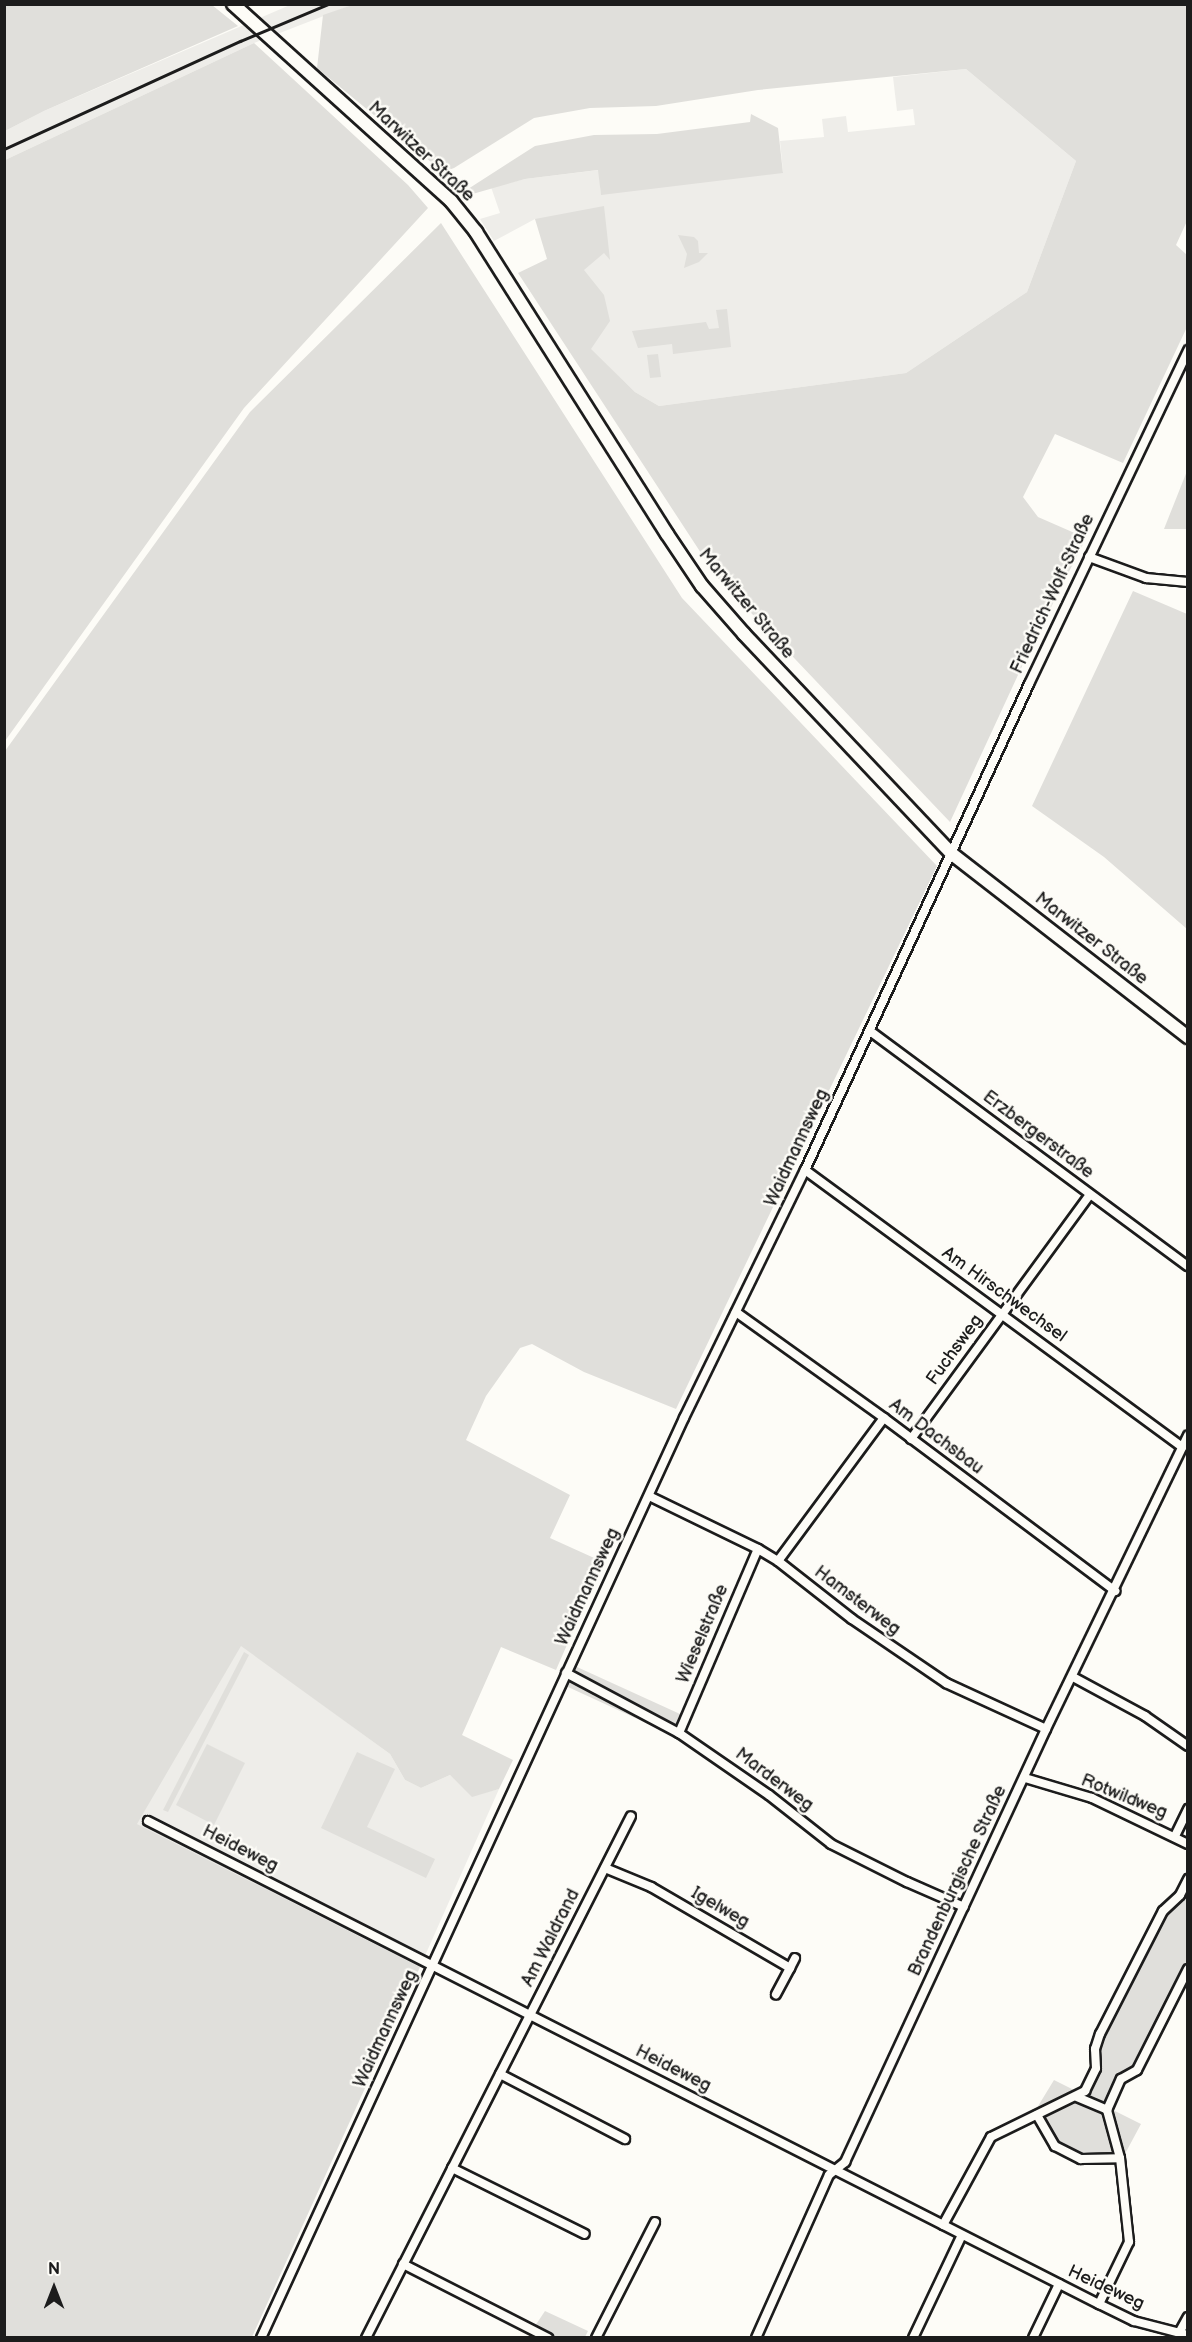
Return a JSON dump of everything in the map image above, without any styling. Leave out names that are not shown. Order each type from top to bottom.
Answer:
[{"type":"main road","name":"Marwitzer Straße","points":[[233,4],[451,201],[476,232],[702,586],[744,634],[952,854],[1188,1037]]},
{"type":"street","name":"Friedrich-Wolf-Straße","points":[[952,854],[1089,557],[1184,363],[1188,350]]},
{"type":"street","points":[[1089,557],[1146,578],[1188,582]]},
{"type":"street","name":"Waidmannsweg","points":[[261,2337],[434,1966],[467,1887],[566,1673],[736,1312],[806,1170],[952,854]]},
{"type":"street","name":"Erzbergerstraße","points":[[870,1031],[1188,1266]]},
{"type":"street","name":"Am Hirschwechsel","points":[[806,1170],[1182,1447]]},
{"type":"street","name":"Fuchsweg","points":[[911,1439],[1090,1194]]},
{"type":"street","name":"Am Dachsbau","points":[[736,1312],[884,1418],[1115,1591]]},
{"type":"street","points":[[778,1561],[884,1418]]},
{"type":"street","name":"Brandenburgische Straße","points":[[756,2337],[829,2175],[845,2162],[1046,1729],[1074,1677],[1188,1435]]},
{"type":"street","name":"Hamsterweg","points":[[649,1497],[758,1549],[778,1561],[915,1665],[946,1683],[1046,1729]]},
{"type":"street","name":"Wieselstraße","points":[[679,1733],[758,1549]]},
{"type":"street","name":"Marderweg","points":[[566,1673],[679,1733],[769,1795],[831,1844],[907,1882],[964,1906]]},
{"type":"street","points":[[1074,1677],[1145,1716],[1188,1746]]},
{"type":"street","name":"Rotwildweg","points":[[1025,1778],[1092,1798],[1188,1844]]},
{"type":"street","points":[[1175,1836],[1188,1809]]},
{"type":"street","name":"Am Waldrand","points":[[366,2337],[631,1816]]},
{"type":"street","name":"Heideweg","points":[[148,1821],[1099,2304],[1134,2321],[1183,2334]]},
{"type":"street","name":"Igelweg","points":[[605,1868],[651,1887],[790,1968]]},
{"type":"street","points":[[943,2225],[969,2173],[991,2137],[1022,2120],[1077,2097],[1085,2091],[1096,2068],[1095,2049],[1109,2016],[1163,1911],[1180,1895],[1188,1880]]},
{"type":"street","points":[[776,1994],[795,1958]]},
{"type":"street","points":[[1099,2304],[1129,2242],[1120,2158],[1107,2110],[1122,2079],[1137,2070],[1188,1969]]},
{"type":"street","points":[[500,2074],[625,2139]]},
{"type":"street","points":[[1077,2097],[1107,2110]]},
{"type":"street","points":[[1037,2115],[1055,2146],[1064,2151],[1081,2159],[1120,2158]]},
{"type":"street","points":[[452,2168],[585,2234]]},
{"type":"street","points":[[596,2337],[655,2222]]},
{"type":"street","points":[[914,2337],[962,2235]]},
{"type":"street","points":[[403,2264],[548,2337]]},
{"type":"street","points":[[1033,2337],[1059,2284]]},
{"type":"street","points":[[1183,2334],[1188,2317]]},
{"type":"shaded area","points":[[4,5],[212,5],[238,26],[44,111],[5,131]]},
{"type":"shaded area","points":[[290,5],[352,5],[254,43],[5,160],[5,131],[44,111]]},
{"type":"shaded area","points":[[352,5],[1187,5],[1187,221],[1176,245],[1187,255],[1187,327],[1123,463],[1055,434],[1023,497],[1038,517],[1086,538],[1030,649],[950,822],[716,576],[518,273],[547,259],[535,219],[604,206],[610,260],[604,253],[584,270],[604,295],[610,321],[591,349],[635,392],[659,406],[906,373],[1027,292],[1076,161],[966,69],[758,90],[656,106],[590,108],[534,118],[454,168],[443,172],[317,68],[323,15]]},
{"type":"shaded area","points":[[254,43],[408,185],[428,208],[244,408],[5,741],[5,160]]},
{"type":"shaded area","points":[[966,69],[1076,161],[1027,292],[906,373],[659,406],[635,392],[568,328],[574,274],[535,219],[494,241],[480,219],[500,213],[491,187],[525,179],[599,170],[601,194],[783,172],[780,141],[824,137],[822,119],[846,116],[848,132],[915,125],[913,109],[897,111],[893,77]]},
{"type":"shaded area","points":[[751,114],[778,128],[783,173],[601,195],[598,170],[525,179],[469,195],[468,189],[535,146],[594,135],[657,134],[750,122]]},
{"type":"shaded area","points":[[441,223],[682,598],[937,866],[676,1409],[584,1372],[532,1344],[520,1348],[486,1396],[466,1440],[570,1495],[550,1538],[603,1562],[556,1670],[501,1647],[462,1735],[513,1760],[499,1789],[472,1797],[450,1775],[421,1788],[405,1780],[390,1754],[241,1646],[137,1824],[420,1967],[252,2337],[5,2337],[5,751],[250,412]]},
{"type":"shaded area","points":[[678,235],[694,237],[698,241],[699,253],[708,253],[699,262],[684,268],[687,254]]},
{"type":"shaded area","points":[[727,309],[731,347],[673,354],[672,344],[638,348],[632,331],[706,322],[709,329],[719,328],[716,310]]},
{"type":"shaded area","points":[[658,354],[661,377],[650,378],[647,355]]},
{"type":"shaded area","points":[[1187,471],[1187,529],[1164,529]]},
{"type":"shaded area","points":[[1133,591],[1187,614],[1187,929],[1104,857],[1032,806]]},
{"type":"shaded area","points":[[241,1645],[390,1754],[405,1780],[421,1788],[450,1775],[472,1796],[499,1789],[420,1967],[136,1824]]},
{"type":"shaded area","points":[[244,1652],[249,1655],[168,1812],[163,1810]]},
{"type":"shaded area","points":[[577,1667],[691,1719],[681,1739],[568,1687]]},
{"type":"shaded area","points":[[207,1744],[245,1763],[214,1825],[176,1805]]},
{"type":"shaded area","points":[[357,1752],[395,1769],[367,1827],[435,1859],[426,1878],[321,1828]]},
{"type":"shaded area","points":[[1187,1870],[1187,1978],[1142,2071],[1125,2082],[1113,2110],[1141,2124],[1119,2165],[1080,2165],[1050,2149],[1032,2116],[1054,2080],[1078,2092],[1092,2067],[1089,2048],[1160,1906],[1175,1894]]},
{"type":"shaded area","points":[[545,2311],[588,2331],[585,2337],[553,2337],[535,2326]]},
{"type":"railway","points":[[4,149],[240,41],[328,4]]}]
